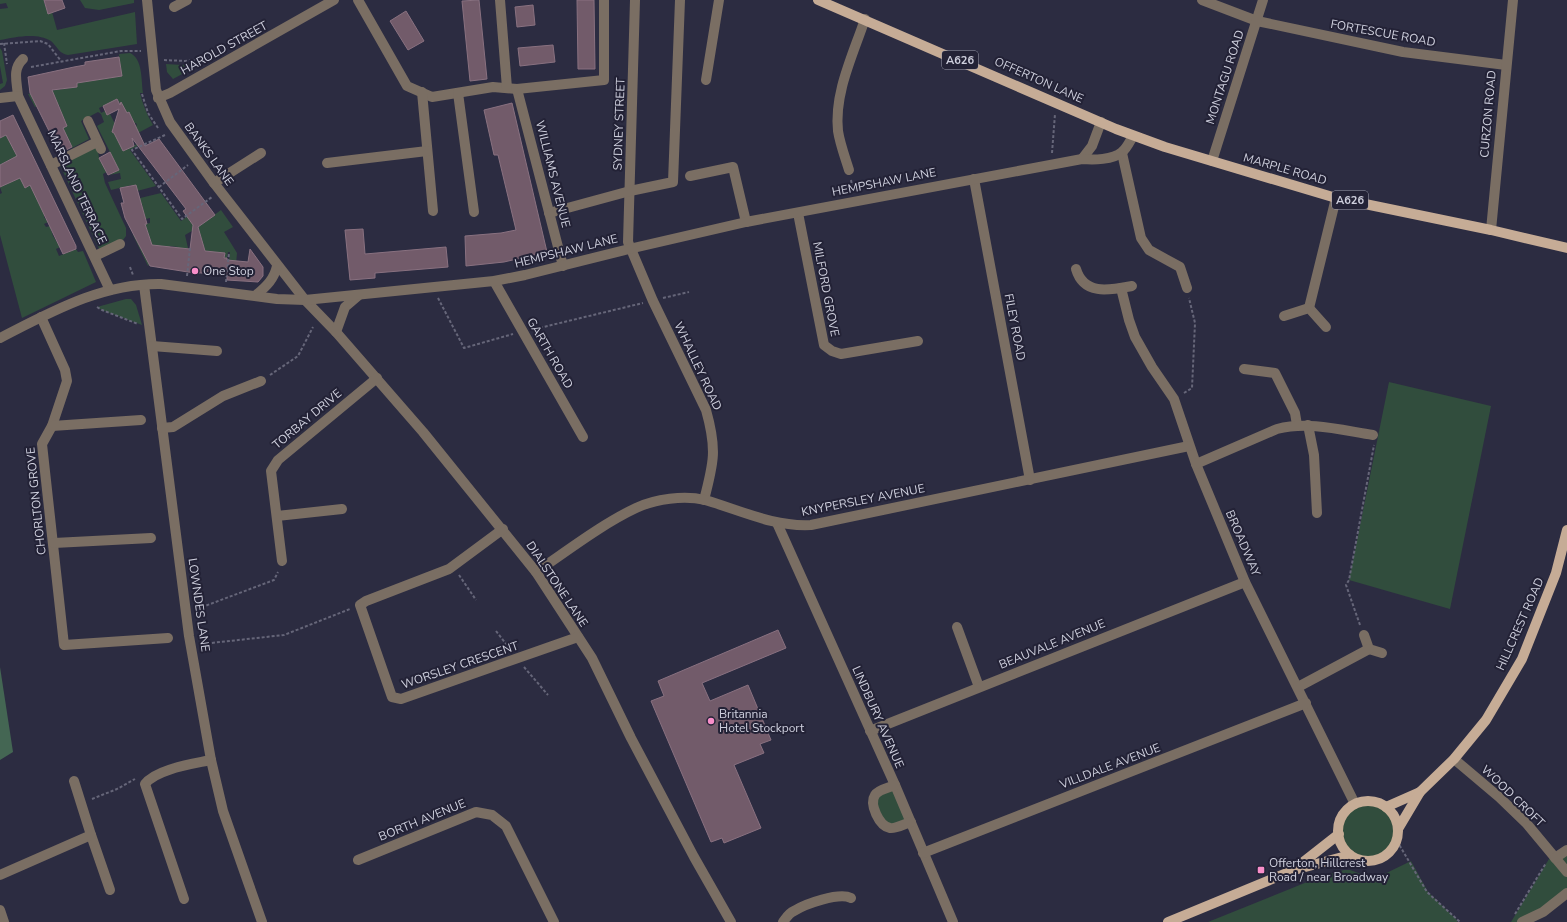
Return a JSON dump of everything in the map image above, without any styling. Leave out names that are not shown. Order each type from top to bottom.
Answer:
[{"type":"main road","name":"OFFERTON LANE","points":[[818,0],[865,19],[1116,129]]},
{"type":"main road","name":"MARPLE ROAD","points":[[1116,129],[1133,136],[1212,161],[1336,198],[1491,230],[1567,248]]},
{"type":"main road","name":"HILLCREST ROAD","points":[[1398,829],[1420,792],[1454,759],[1486,720],[1522,659],[1556,574],[1567,530]]},
{"type":"main road","name":"HILLCREST ROAD","points":[[1397,841],[1398,829],[1394,816],[1386,807],[1420,792]]},
{"type":"main road","points":[[1386,807],[1371,801],[1355,804],[1342,817],[1339,834],[1343,846],[1350,854],[1359,859],[1368,861],[1385,855],[1392,849],[1397,841]]},
{"type":"main road","points":[[1294,870],[1339,834]]},
{"type":"main road","points":[[1168,922],[1294,870],[1350,854]]},
{"type":"street","name":"BANKS LANE","points":[[147,0],[151,59],[158,98],[170,122],[214,184],[305,300]]},
{"type":"street","points":[[174,7],[187,0]]},
{"type":"street","name":"HAROLD STREET","points":[[158,98],[170,94],[334,0]]},
{"type":"street","points":[[358,0],[408,86],[432,97],[493,87],[517,89],[604,80],[604,0]]},
{"type":"street","points":[[500,0],[507,88]]},
{"type":"street","name":"SYDNEY STREET","points":[[629,249],[635,0]]},
{"type":"street","points":[[549,212],[630,191],[673,182],[680,0]]},
{"type":"street","points":[[706,80],[720,0]]},
{"type":"street","name":"FORTESCUE ROAD","points":[[1202,0],[1256,21],[1403,52],[1506,65]]},
{"type":"street","name":"MONTAGU ROAD","points":[[1212,161],[1263,0]]},
{"type":"street","name":"CURZON ROAD","points":[[1491,230],[1513,0]]},
{"type":"street","points":[[849,170],[838,132],[838,106],[843,82],[865,19]]},
{"type":"street","name":"MARSLAND TERRACE","points":[[27,63],[18,64],[16,70],[18,96],[110,290]]},
{"type":"street","name":"WILLIAMS AVENUE","points":[[517,89],[563,266]]},
{"type":"street","points":[[422,92],[433,211]]},
{"type":"street","points":[[458,93],[474,212]]},
{"type":"street","points":[[0,98],[18,96]]},
{"type":"street","points":[[51,165],[99,145],[88,121]]},
{"type":"street","points":[[1082,159],[1092,146],[1101,122]]},
{"type":"street","points":[[1133,136],[1122,153],[1141,238],[1149,250],[1180,267],[1186,288]]},
{"type":"street","points":[[327,163],[427,151]]},
{"type":"street","points":[[214,184],[261,153]]},
{"type":"street","name":"HEMPSHAW LANE","points":[[0,338],[41,317],[80,300],[110,290],[161,284],[305,300],[494,281],[746,222],[798,213],[855,200],[1082,159],[1095,160],[1122,153]]},
{"type":"street","points":[[690,176],[733,167],[746,222]]},
{"type":"street","name":"FILEY ROAD","points":[[974,179],[1030,480]]},
{"type":"street","points":[[1309,308],[1336,198]]},
{"type":"street","name":"MILFORD GROVE","points":[[798,213],[824,344],[832,351],[841,354],[918,341]]},
{"type":"street","points":[[95,256],[120,244]]},
{"type":"street","name":"WHALLEY ROAD","points":[[629,249],[706,410],[711,427],[714,454],[704,500]]},
{"type":"street","points":[[256,295],[267,286],[275,276],[277,266]]},
{"type":"street","points":[[1076,269],[1079,278],[1084,284],[1095,289],[1132,286]]},
{"type":"street","name":"GARTH ROAD","points":[[494,281],[583,437]]},
{"type":"street","name":"LOWNDES LANE","points":[[144,285],[191,646],[211,760],[223,811],[262,922]]},
{"type":"street","name":"BROADWAY","points":[[1121,288],[1135,337],[1152,367],[1174,399],[1189,446],[1245,582],[1355,804]]},
{"type":"street","points":[[336,332],[345,307],[359,295]]},
{"type":"street","name":"DIALSTONE LANE","points":[[305,300],[377,378],[503,529],[536,572],[592,658],[657,787],[731,922]]},
{"type":"street","points":[[1284,316],[1309,308]]},
{"type":"street","points":[[1309,308],[1326,327]]},
{"type":"street","name":"CHORLTON GROVE","points":[[41,317],[65,370],[67,381],[52,426],[42,444],[64,645],[168,638]]},
{"type":"street","points":[[152,346],[217,351]]},
{"type":"street","points":[[1244,369],[1275,372],[1295,413],[1297,425]]},
{"type":"street","name":"TORBAY DRIVE","points":[[282,561],[271,471],[278,460],[377,378]]},
{"type":"street","points":[[162,428],[173,427],[223,396],[261,380]]},
{"type":"street","points":[[52,426],[141,420]]},
{"type":"street","points":[[1196,464],[1277,429],[1297,425],[1308,425],[1373,435]]},
{"type":"street","points":[[1308,425],[1314,455],[1317,513]]},
{"type":"street","name":"KNYPERSLEY AVENUE","points":[[536,572],[637,507],[657,501],[675,499],[704,500],[746,515],[777,523],[798,526],[830,522],[1189,446]]},
{"type":"street","points":[[277,516],[342,509]]},
{"type":"street","name":"LINDBURY AVENUE","points":[[777,523],[895,785],[953,922]]},
{"type":"street","points":[[360,605],[453,566],[503,529]]},
{"type":"street","points":[[54,543],[151,538]]},
{"type":"street","name":"BEAUVALE AVENUE","points":[[870,730],[1245,582]]},
{"type":"street","name":"WORSLEY CRESCENT","points":[[360,605],[392,697],[401,699],[578,637]]},
{"type":"street","points":[[958,627],[979,688]]},
{"type":"street","points":[[1364,635],[1369,649]]},
{"type":"street","points":[[1298,687],[1369,649],[1382,652]]},
{"type":"street","name":"VILLDALE AVENUE","points":[[923,853],[1306,703]]},
{"type":"street","name":"WOOD CROFT","points":[[1454,759],[1499,797],[1527,824],[1567,872]]},
{"type":"street","points":[[184,899],[145,784],[150,778],[160,773],[211,760]]},
{"type":"street","points":[[74,781],[110,890]]},
{"type":"street","points":[[895,785],[879,791],[875,795],[873,804],[880,822],[883,826],[893,828],[910,822]]},
{"type":"street","name":"BORTH AVENUE","points":[[358,860],[476,812],[492,815],[506,826],[554,922]]},
{"type":"street","points":[[0,874],[91,835]]},
{"type":"street","points":[[1553,856],[1567,850]]},
{"type":"street","points":[[1522,922],[1543,912],[1567,893]]},
{"type":"street","points":[[783,922],[793,911],[801,908],[840,896],[851,898]]},
{"type":"street","points":[[0,910],[4,922]]},
{"type":"path","points":[[0,44],[40,41],[48,44],[62,61]]},
{"type":"path","points":[[27,63],[62,61],[121,51],[141,51]]},
{"type":"path","points":[[162,60],[185,61],[210,58],[216,67]]},
{"type":"path","points":[[142,94],[149,116],[158,128]]},
{"type":"path","points":[[1052,165],[1056,102]]},
{"type":"path","points":[[149,116],[153,115]]},
{"type":"path","points":[[166,134],[132,150],[182,219],[212,196]]},
{"type":"path","points":[[159,187],[188,165]]},
{"type":"path","points":[[849,170],[855,200]]},
{"type":"path","points":[[186,277],[190,248]]},
{"type":"path","points":[[226,282],[229,253]]},
{"type":"path","points":[[130,267],[133,275]]},
{"type":"path","points":[[433,288],[464,348],[523,331],[689,292]]},
{"type":"path","points":[[1174,399],[1192,388],[1195,323],[1186,288]]},
{"type":"path","points":[[90,309],[97,307],[142,325],[149,324]]},
{"type":"path","points":[[261,380],[298,356],[313,328]]},
{"type":"path","points":[[1364,635],[1346,584],[1374,445],[1373,435]]},
{"type":"path","points":[[187,613],[274,580],[282,561]]},
{"type":"path","points":[[453,566],[476,600]]},
{"type":"path","points":[[191,646],[284,635],[360,605]]},
{"type":"path","points":[[81,803],[118,789],[138,778],[145,784]]},
{"type":"path","points":[[1397,841],[1427,892],[1460,922]]},
{"type":"path","points":[[1514,916],[1553,856]]},
{"type":"green space","points":[[0,0],[48,0],[44,2],[48,13],[52,12],[57,30],[135,12],[137,44],[68,55],[60,51],[51,41],[45,38],[26,36],[0,40],[0,9],[8,8],[6,3],[0,4]]},
{"type":"green space","points":[[80,0],[134,0],[134,3],[99,10],[85,8]]},
{"type":"green space","points":[[0,48],[2,51],[7,80],[5,86],[0,90],[0,84],[3,83],[0,66]]},
{"type":"green space","points":[[130,53],[137,60],[139,65],[143,93],[140,93],[142,102],[153,125],[138,133],[135,127],[137,125],[136,123],[132,124],[129,112],[127,113],[117,99],[99,108],[101,113],[105,111],[107,115],[110,114],[116,126],[112,129],[128,148],[142,142],[143,143],[130,150],[156,186],[137,191],[132,185],[111,190],[108,182],[121,179],[120,173],[109,175],[119,170],[117,166],[103,174],[105,183],[126,228],[126,236],[120,244],[101,253],[58,161],[97,142],[101,163],[111,159],[110,152],[97,126],[104,122],[101,114],[98,112],[81,121],[89,139],[72,148],[63,128],[67,126],[57,113],[61,111],[59,105],[47,102],[35,107],[28,94],[77,87],[77,83],[121,76],[119,54]]},
{"type":"green space","points":[[208,60],[173,79],[167,72],[166,64],[182,65]]},
{"type":"green space","points":[[19,129],[7,137],[17,156],[25,188],[31,185],[45,215],[44,217],[48,222],[44,224],[46,227],[50,226],[53,236],[60,247],[56,249],[59,256],[76,249],[78,252],[83,251],[96,282],[22,318],[0,235],[0,194],[2,193],[0,187],[7,168],[4,163],[0,165],[0,138]]},
{"type":"green space","points":[[161,193],[181,221],[193,212],[202,224],[221,210],[233,227],[224,232],[237,253],[236,264],[234,264],[234,261],[229,260],[230,252],[228,252],[227,258],[224,258],[225,253],[210,256],[210,251],[205,251],[197,228],[185,235],[188,248],[184,248],[183,252],[178,252],[178,247],[170,246],[169,251],[165,250],[164,246],[160,246],[159,250],[148,266],[133,235],[148,233],[145,224],[150,223],[150,218],[141,220],[138,212],[143,210],[142,204],[134,206],[132,200]]},
{"type":"green space","points":[[131,299],[136,305],[142,325],[97,307]]},
{"type":"green space","points":[[1389,382],[1491,406],[1450,609],[1349,580]]},
{"type":"green space","points":[[0,667],[13,752],[0,760]]},
{"type":"green space","points":[[894,787],[909,821],[888,827],[874,800]]},
{"type":"green space","points":[[1368,801],[1384,806],[1389,810],[1393,815],[1398,831],[1393,847],[1389,852],[1384,856],[1368,861],[1352,856],[1347,852],[1343,847],[1338,831],[1343,815],[1347,810],[1352,806]]},
{"type":"green space","points":[[1567,850],[1567,893],[1522,922],[1511,922],[1552,854]]},
{"type":"green space","points":[[1411,861],[1428,892],[1458,921],[1457,922],[1208,922],[1322,876],[1344,870],[1350,870],[1364,875],[1372,880]]},
{"type":"building","points":[[44,0],[62,0],[65,8],[48,14]]},
{"type":"building","points":[[479,0],[487,79],[470,81],[462,1]]},
{"type":"building","points":[[577,0],[594,0],[595,69],[578,69]]},
{"type":"building","points":[[533,5],[535,25],[517,27],[515,7]]},
{"type":"building","points":[[406,11],[424,41],[408,50],[390,21]]},
{"type":"building","points":[[553,45],[555,62],[520,66],[518,48]]},
{"type":"building","points":[[119,57],[122,76],[77,83],[77,87],[52,90],[67,126],[63,128],[72,147],[60,153],[30,93],[28,77],[85,65],[85,62]]},
{"type":"building","points":[[117,99],[120,105],[121,102],[127,113],[129,112],[145,146],[159,139],[215,215],[198,227],[205,251],[225,253],[224,258],[227,258],[227,260],[248,262],[250,249],[263,267],[263,276],[258,282],[227,280],[227,275],[188,272],[150,266],[125,218],[121,203],[124,203],[120,188],[136,185],[147,224],[145,224],[152,245],[190,249],[193,225],[183,211],[186,209],[132,138],[134,146],[123,151],[114,133],[112,132],[119,109],[107,115],[103,106]]},
{"type":"building","points":[[512,103],[547,252],[504,262],[466,266],[465,236],[501,233],[516,230],[498,155],[494,155],[484,110]]},
{"type":"building","points":[[13,115],[76,246],[76,249],[63,254],[30,185],[25,188],[20,178],[0,187],[0,165],[17,156],[6,135],[0,138],[0,121]]},
{"type":"building","points":[[110,152],[119,170],[108,175],[99,158]]},
{"type":"building","points":[[363,229],[365,254],[446,247],[448,267],[375,273],[375,278],[350,280],[345,230]]},
{"type":"building","name":"Britannia Hotel Stockport","points":[[778,630],[786,648],[702,683],[710,701],[748,685],[771,740],[760,744],[764,753],[734,765],[761,828],[724,843],[722,838],[711,842],[651,701],[664,696],[658,681]]},
{"type":"place","name":"One Stop","points":[[195,271]]},
{"type":"place","name":"Britannia Hotel Stockport","points":[[711,721]]},
{"type":"place","name":"Offerton, Hillcrest Road / near Broadway","points":[[1261,870]]}]
